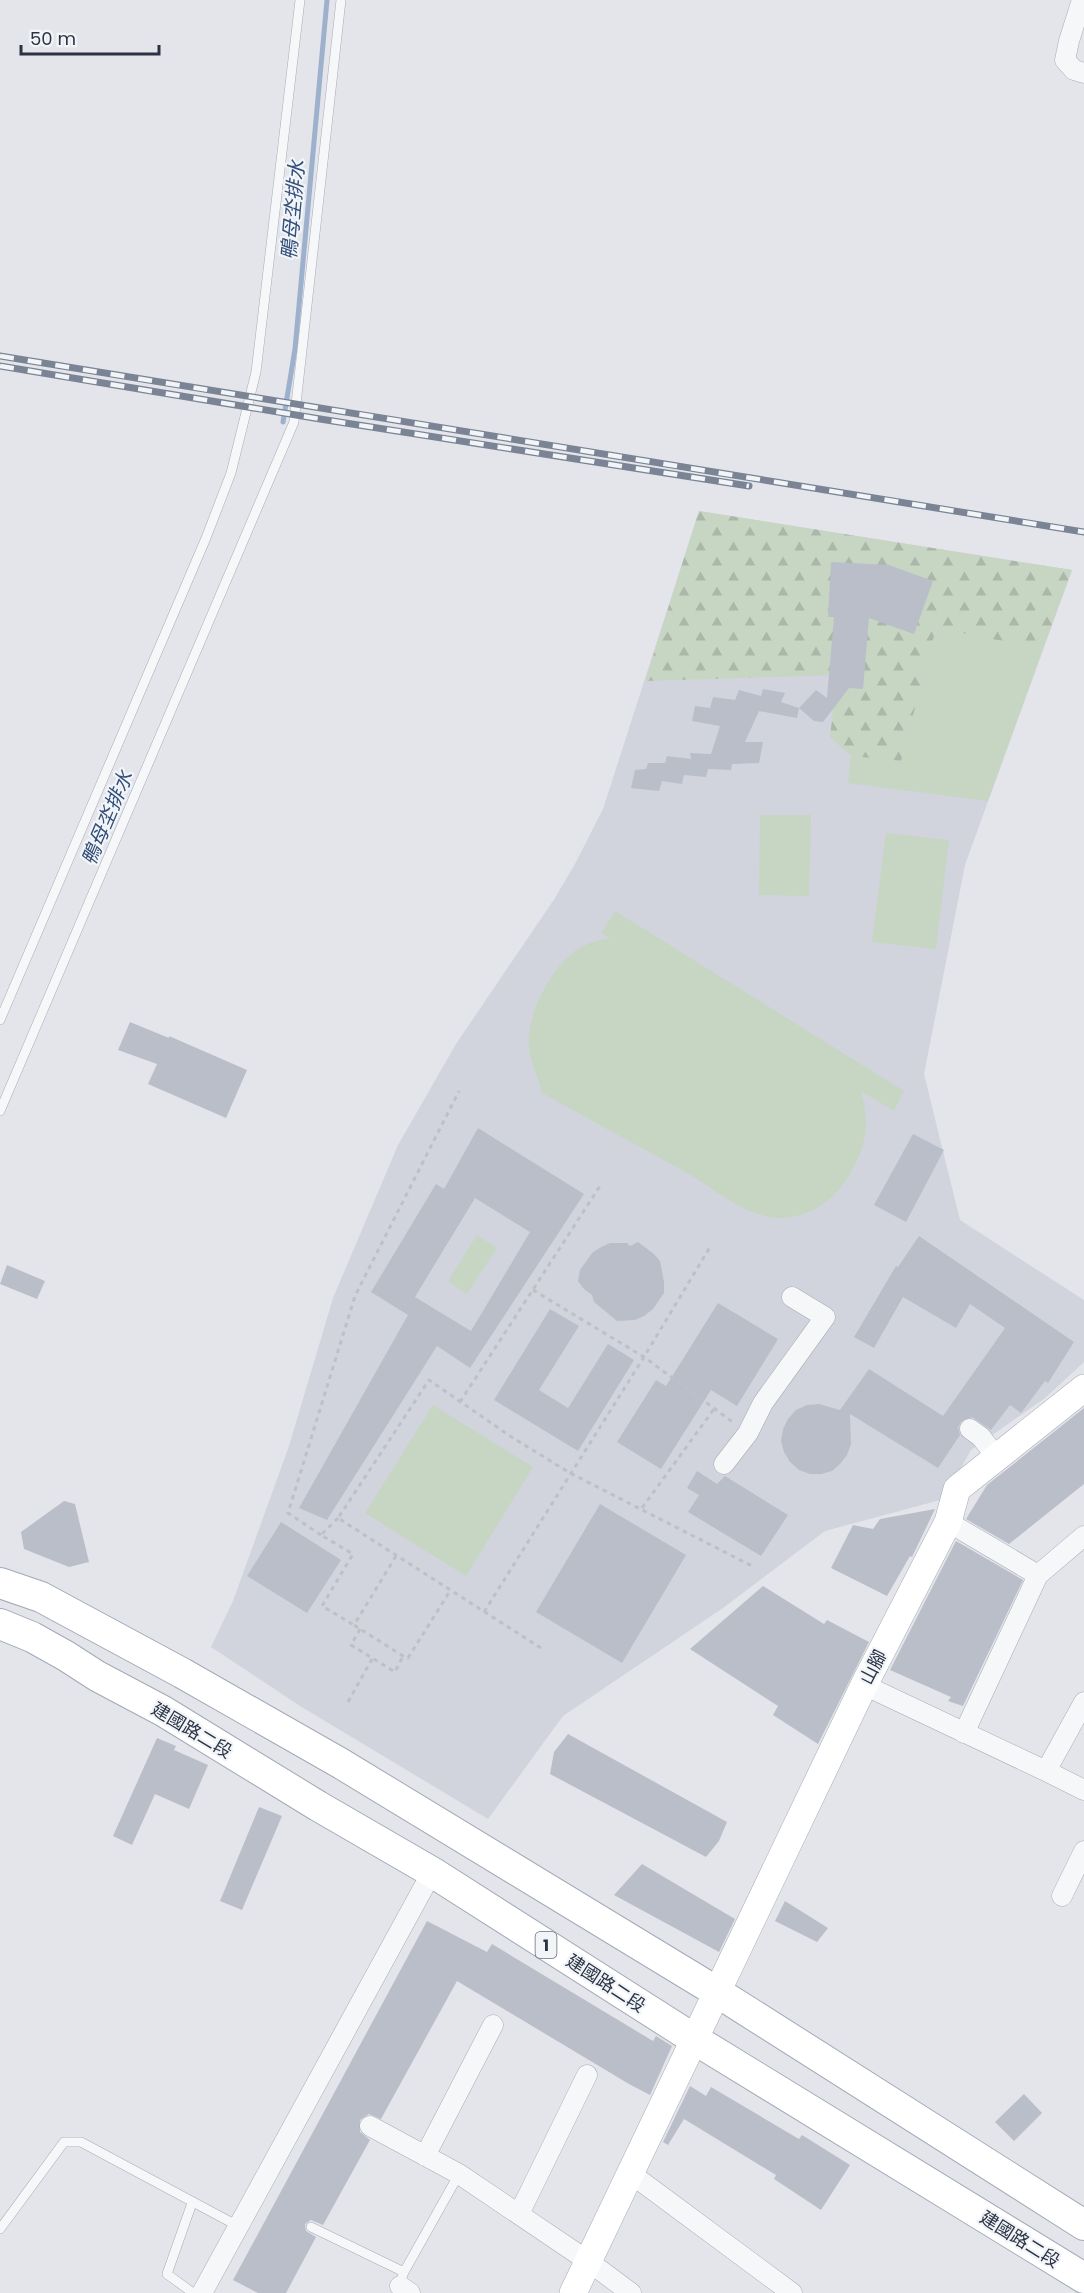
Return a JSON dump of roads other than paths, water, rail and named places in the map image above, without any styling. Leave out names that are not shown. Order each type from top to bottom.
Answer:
[{"type":"main road","points":[[0,1583],[41,1597],[182,1673],[340,1763],[717,1992],[1084,2225]]},
{"type":"main road","name":"建國路二段","points":[[0,1624],[32,1636],[432,1872],[694,2039],[1084,2278]]},
{"type":"main road","points":[[318,1806],[340,1763]]},
{"type":"street","points":[[1082,0],[1065,60],[1074,70],[1084,73]]},
{"type":"street","points":[[724,1464],[748,1433],[764,1402],[825,1317],[792,1297]]},
{"type":"street","name":"山腳","points":[[573,2293],[864,1685],[948,1522],[957,1489],[1084,1388]]},
{"type":"street","points":[[970,1429],[981,1437],[997,1458]]},
{"type":"street","points":[[948,1522],[1038,1575]]},
{"type":"street","points":[[964,1733],[1038,1575],[1084,1536]]},
{"type":"street","points":[[864,1685],[1084,1790]]},
{"type":"street","points":[[1046,1772],[1084,1701]]},
{"type":"street","points":[[1062,1896],[1084,1851]]},
{"type":"street","points":[[202,2293],[432,1872]]},
{"type":"street","points":[[425,2156],[493,2025]]},
{"type":"street","points":[[519,2214],[587,2075]]},
{"type":"street","points":[[370,2126],[459,2174],[588,2261],[631,2293]]},
{"type":"street","points":[[630,2173],[792,2293]]},
{"type":"lane","points":[[0,1020],[206,538],[231,473],[256,372],[300,0]]},
{"type":"lane","points":[[0,1111],[294,422],[341,0]]},
{"type":"lane","points":[[0,2229],[64,2142],[81,2142],[238,2226]]},
{"type":"lane","points":[[311,2227],[402,2286],[459,2174]]},
{"type":"lane","points":[[192,2203],[167,2274],[193,2293]]},
{"type":"waterway","name":"鴨母坔排水","points":[[283,422],[295,349],[327,0]]},
{"type":"railway","points":[[0,356],[1084,532]]},
{"type":"railway","points":[[0,366],[749,486]]}]
